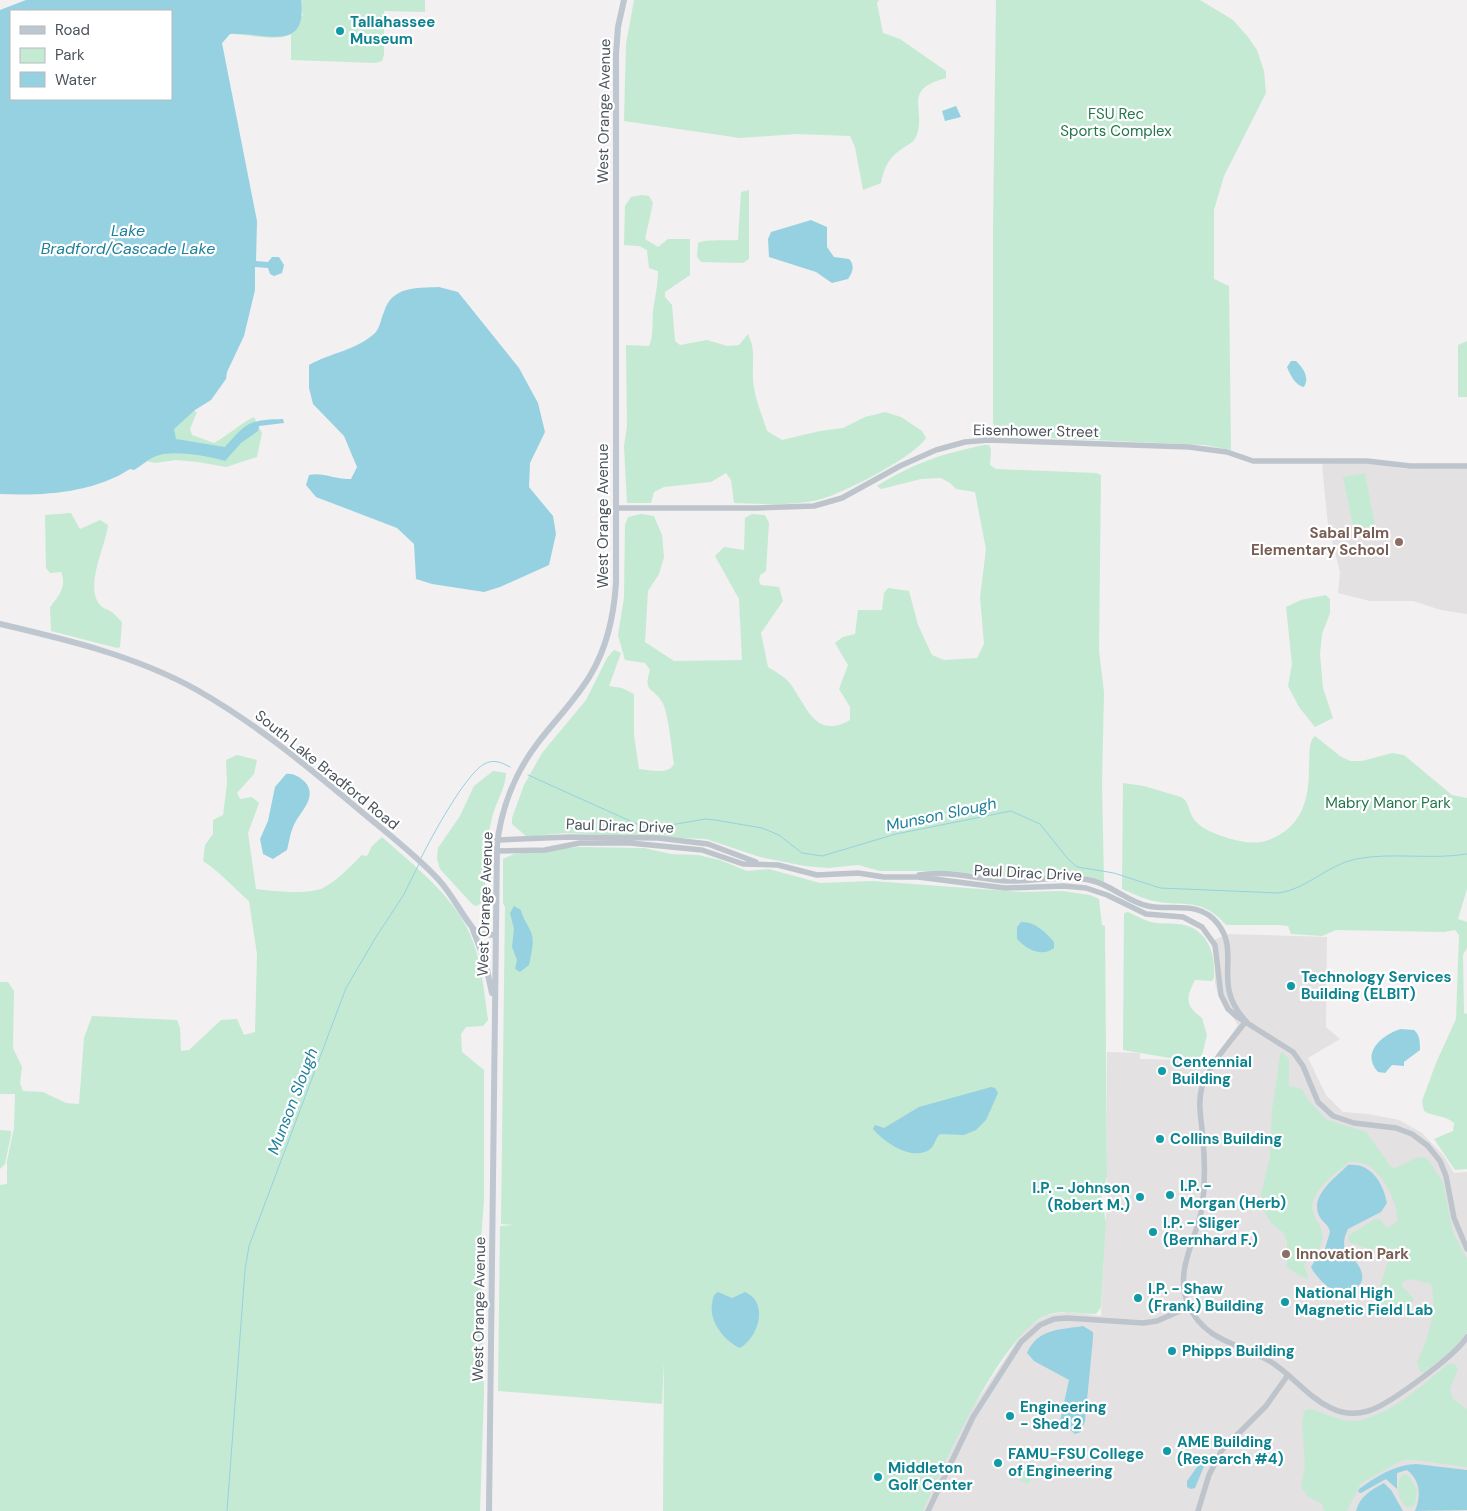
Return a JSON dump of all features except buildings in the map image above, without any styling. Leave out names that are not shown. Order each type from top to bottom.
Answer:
[{"type":"main road","name":"West Orange Avenue","points":[[489,1511],[496,851],[506,802],[521,768],[537,744],[580,692],[592,673],[610,624],[615,594],[616,54],[618,26],[624,0]]},
{"type":"main road","name":"South Lake Bradford Road","points":[[0,624],[67,640],[112,654],[196,690],[247,721],[283,747],[415,857],[451,894],[472,927],[486,966],[494,1013]]},
{"type":"main road","points":[[472,927],[481,934],[496,935]]},
{"type":"street","name":"Eisenhower Street","points":[[616,508],[778,508],[814,506],[842,498],[900,466],[936,450],[983,440],[1200,448],[1227,452],[1253,461],[1367,461],[1410,466],[1467,466]]},
{"type":"street","name":"Paul Dirac Drive","points":[[497,840],[569,836],[677,840],[708,844],[747,860],[817,875],[853,873],[884,877],[943,873],[1008,881],[1087,880],[1107,886],[1146,906],[1189,907],[1203,911],[1219,924],[1227,942],[1228,992],[1234,1005],[1246,1021]]},
{"type":"street","name":"Paul Dirac Drive","points":[[496,851],[545,850],[580,843],[623,843],[694,849],[743,864],[768,864]]},
{"type":"street","name":"Paul Dirac Drive","points":[[912,876],[1005,888],[1064,886],[1086,888],[1107,895],[1146,914],[1189,919],[1207,932],[1215,945]]},
{"type":"street","points":[[1227,942],[1215,945],[1221,995],[1232,1013],[1293,1052],[1303,1066],[1318,1102],[1333,1116],[1354,1123],[1396,1128],[1412,1134],[1428,1146],[1444,1168],[1454,1218],[1467,1249]]},
{"type":"street","points":[[1246,1021],[1208,1074],[1201,1092],[1204,1192],[1200,1219],[1184,1267],[1184,1285],[1189,1307],[1196,1319],[1212,1334],[1269,1361],[1317,1400],[1333,1409],[1351,1414],[1366,1412],[1385,1403],[1447,1359],[1467,1337]]},
{"type":"street","points":[[928,1511],[976,1412],[1021,1342],[1036,1327],[1061,1318],[1152,1322],[1189,1307]]},
{"type":"street","points":[[1198,1511],[1209,1475],[1222,1450],[1238,1432],[1259,1414],[1288,1375]]},
{"type":"shaded area","name":"Sabal Palm Elementary School","points":[[1373,463],[1406,469],[1467,468],[1467,614],[1441,610],[1413,601],[1370,601],[1338,593],[1340,572],[1328,525],[1322,465]]},
{"type":"shaded area","name":"Innovation Park","points":[[1227,934],[1327,937],[1326,1027],[1340,1039],[1308,1058],[1326,1095],[1343,1112],[1368,1114],[1399,1120],[1422,1133],[1444,1156],[1454,1173],[1467,1172],[1467,1511],[832,1511],[945,1463],[967,1416],[1022,1333],[1029,1326],[1047,1315],[1068,1312],[1101,1316],[1107,1197],[1107,1052],[1140,1053],[1140,1059],[1189,1060],[1189,1065],[1211,1064],[1238,1025],[1218,994],[1215,983],[1215,954],[1210,942]]},
{"type":"green space","name":"Tallahassee Museum","points":[[199,0],[303,16],[300,0],[425,0],[425,12],[384,11],[384,55],[382,61],[375,63],[291,60],[291,34],[271,38],[230,34],[222,43]]},
{"type":"green space","points":[[634,0],[879,0],[877,3],[883,33],[900,39],[946,71],[946,78],[932,83],[923,89],[919,95],[919,119],[915,139],[898,151],[891,159],[886,167],[881,183],[863,190],[855,147],[850,136],[797,134],[740,138],[624,121],[626,44]]},
{"type":"green space","name":"FSU Rec Sports Complex","points":[[996,0],[1200,0],[1233,20],[1257,50],[1264,71],[1266,93],[1224,176],[1214,210],[1214,279],[1229,286],[1231,450],[1205,445],[1004,436],[996,432],[993,422],[993,229]]},
{"type":"green space","points":[[749,190],[749,259],[743,263],[701,262],[697,257],[698,243],[738,240],[741,192]]},
{"type":"green space","points":[[649,196],[653,203],[645,239],[658,247],[668,239],[690,239],[690,275],[665,292],[665,297],[672,305],[675,341],[680,345],[707,340],[727,346],[739,345],[748,334],[753,350],[754,391],[767,431],[782,440],[843,428],[865,417],[885,412],[901,417],[922,431],[926,438],[919,446],[892,465],[859,483],[843,491],[808,502],[787,504],[734,503],[731,480],[726,473],[711,482],[664,487],[654,492],[651,503],[627,503],[624,446],[627,427],[626,345],[649,346],[651,342],[658,276],[658,271],[649,268],[647,250],[639,246],[624,245],[625,206],[631,197]]},
{"type":"green space","points":[[1467,341],[1467,397],[1458,397],[1458,345]]},
{"type":"green space","points":[[192,410],[197,412],[190,429],[192,435],[214,443],[254,417],[262,433],[257,457],[226,467],[176,460],[155,463],[141,460]]},
{"type":"green space","points":[[989,445],[991,449],[990,465],[996,469],[1096,473],[1101,475],[1099,650],[1104,692],[1102,784],[1104,882],[1068,876],[1001,877],[950,871],[880,871],[858,865],[828,868],[805,866],[760,857],[706,839],[564,833],[527,837],[512,824],[512,818],[524,785],[542,753],[586,700],[607,658],[614,650],[621,653],[609,686],[622,688],[634,694],[634,735],[639,769],[663,771],[668,770],[674,764],[664,706],[648,686],[650,670],[645,663],[625,660],[618,635],[624,598],[625,525],[628,517],[641,514],[654,516],[662,535],[664,557],[659,574],[648,591],[645,642],[674,661],[742,660],[739,599],[715,556],[724,547],[744,550],[745,518],[752,514],[765,515],[769,523],[766,571],[760,575],[759,581],[761,585],[779,587],[783,601],[761,633],[768,667],[787,680],[805,707],[818,722],[827,726],[837,725],[850,720],[850,707],[839,689],[848,665],[835,643],[843,637],[855,634],[858,610],[882,610],[884,593],[888,588],[909,591],[918,625],[932,655],[944,660],[977,658],[984,644],[980,597],[986,549],[975,492],[956,489],[941,478],[921,479],[881,489],[877,486],[903,471],[928,460]]},
{"type":"green space","points":[[1365,473],[1375,526],[1354,530],[1343,477]]},
{"type":"green space","points":[[71,513],[80,529],[100,520],[108,525],[97,566],[94,588],[100,605],[113,613],[122,622],[120,647],[117,648],[51,631],[50,607],[63,586],[63,577],[61,572],[50,573],[46,568],[45,515]]},
{"type":"green space","points":[[1326,595],[1330,599],[1330,613],[1322,634],[1320,654],[1323,688],[1333,718],[1315,727],[1299,707],[1288,686],[1292,664],[1286,607],[1301,600]]},
{"type":"green space","name":"Mabry Manor Park","points":[[1315,736],[1340,756],[1350,761],[1362,761],[1392,753],[1404,755],[1452,795],[1467,798],[1467,889],[1458,919],[1467,922],[1467,948],[1463,955],[1464,1013],[1467,1014],[1467,1169],[1455,1170],[1434,1139],[1453,1131],[1454,1123],[1424,1111],[1422,1101],[1436,1063],[1456,1019],[1459,935],[1455,930],[1444,932],[1336,930],[1322,936],[1291,934],[1288,926],[1226,925],[1203,907],[1154,901],[1122,889],[1123,783],[1144,786],[1181,797],[1187,803],[1195,821],[1211,832],[1241,841],[1263,842],[1279,835],[1293,824],[1302,810],[1309,780],[1311,742]]},
{"type":"green space","points":[[237,755],[257,760],[254,774],[237,793],[240,799],[252,797],[259,803],[248,833],[256,889],[300,892],[323,888],[339,877],[362,855],[367,856],[372,846],[382,837],[419,869],[442,893],[462,919],[474,944],[482,977],[488,1020],[483,1026],[466,1027],[461,1034],[462,1052],[484,1070],[484,1200],[481,1239],[484,1393],[480,1511],[0,1511],[0,1185],[7,1184],[7,1161],[14,1128],[15,1094],[0,1094],[0,982],[8,982],[14,991],[13,1048],[22,1067],[20,1083],[23,1091],[43,1092],[66,1103],[79,1104],[84,1038],[92,1016],[177,1020],[180,1028],[181,1051],[189,1050],[221,1020],[237,1019],[244,1035],[255,1032],[257,954],[249,901],[203,861],[205,845],[213,834],[213,820],[223,815],[227,784],[226,760]]},
{"type":"green space","points":[[493,771],[506,773],[506,779],[493,812],[488,838],[485,900],[477,906],[473,905],[440,869],[437,859],[438,848],[460,816],[474,786]]},
{"type":"green space","points":[[579,847],[644,848],[671,854],[698,855],[720,860],[747,871],[769,869],[820,883],[872,881],[1022,892],[1062,891],[1090,895],[1099,899],[1102,925],[1105,926],[1107,1177],[1099,1206],[1104,1211],[1106,1223],[1101,1307],[1096,1314],[1067,1312],[1050,1314],[1032,1324],[1014,1344],[995,1370],[977,1401],[923,1511],[663,1511],[664,1361],[662,1404],[498,1391],[500,1226],[514,1225],[501,1224],[505,907],[503,903],[503,859],[514,854]]},
{"type":"green space","points":[[1128,912],[1153,922],[1177,924],[1196,930],[1202,935],[1211,950],[1214,978],[1212,981],[1195,980],[1189,997],[1190,1006],[1202,1018],[1207,1035],[1202,1055],[1193,1062],[1123,1050],[1124,913]]},
{"type":"green space","points":[[1282,1052],[1289,1059],[1289,1086],[1302,1089],[1308,1100],[1327,1120],[1366,1132],[1391,1167],[1395,1168],[1416,1158],[1424,1157],[1430,1162],[1443,1183],[1453,1233],[1467,1259],[1467,1332],[1455,1348],[1423,1373],[1420,1371],[1417,1362],[1425,1344],[1433,1314],[1431,1284],[1411,1279],[1402,1282],[1402,1286],[1414,1299],[1411,1305],[1392,1316],[1377,1308],[1376,1299],[1391,1252],[1389,1249],[1368,1249],[1349,1242],[1348,1236],[1375,1219],[1381,1220],[1387,1228],[1397,1222],[1396,1207],[1389,1191],[1380,1177],[1369,1166],[1357,1162],[1349,1162],[1321,1187],[1312,1205],[1321,1229],[1322,1241],[1304,1265],[1308,1277],[1306,1279],[1287,1267],[1287,1242],[1284,1233],[1272,1224],[1259,1203],[1270,1156],[1272,1111]]},
{"type":"green space","points":[[0,1130],[11,1131],[11,1135],[5,1164],[0,1169]]},
{"type":"green space","points":[[1448,1364],[1455,1364],[1458,1369],[1450,1389],[1453,1399],[1467,1409],[1467,1467],[1403,1460],[1361,1483],[1347,1511],[1324,1511],[1322,1504],[1307,1496],[1301,1486],[1305,1464],[1302,1423],[1304,1411],[1308,1409],[1314,1410],[1347,1421],[1366,1419],[1404,1399]]},
{"type":"green space","points":[[1026,1465],[1036,1470],[1028,1484],[1018,1479]]},
{"type":"green space","points":[[1402,1474],[1408,1475],[1417,1489],[1415,1504],[1411,1507],[1407,1507],[1399,1496],[1398,1487]]},
{"type":"water","name":"Lake Bradford/Cascade Lake","points":[[26,0],[301,0],[301,17],[298,28],[291,34],[269,37],[230,34],[222,43],[257,221],[256,261],[268,262],[272,257],[279,257],[284,265],[282,273],[274,276],[270,274],[268,268],[255,267],[255,290],[244,336],[227,372],[226,379],[211,400],[195,410],[174,429],[176,439],[225,447],[244,427],[250,424],[263,420],[283,419],[284,423],[259,426],[258,431],[241,443],[225,461],[179,453],[161,455],[151,458],[134,470],[130,469],[116,477],[84,488],[50,493],[0,494],[0,10]]},
{"type":"water","points":[[956,106],[961,117],[945,121],[942,111]]},
{"type":"water","points":[[811,220],[827,227],[827,247],[834,257],[851,261],[853,269],[848,279],[832,283],[816,272],[769,257],[768,239],[771,232]]},
{"type":"water","points":[[439,287],[458,292],[519,368],[538,403],[545,432],[530,463],[529,487],[553,516],[556,534],[549,565],[500,587],[484,592],[432,584],[416,579],[414,544],[397,528],[316,497],[306,485],[309,475],[314,474],[351,479],[357,467],[344,436],[313,404],[309,388],[309,365],[368,339],[378,328],[388,304],[399,293],[414,288]]},
{"type":"water","points":[[1291,361],[1296,361],[1305,373],[1306,383],[1304,387],[1296,382],[1287,367]]},
{"type":"water","points":[[286,774],[295,775],[304,781],[310,793],[306,805],[293,827],[287,850],[273,859],[263,854],[260,839],[268,821],[275,787]]},
{"type":"water","points":[[514,906],[521,910],[533,940],[529,965],[520,972],[515,969],[517,960],[512,947],[514,929],[510,913]]},
{"type":"water","points":[[1021,922],[1031,923],[1043,931],[1054,942],[1054,948],[1049,951],[1039,952],[1025,946],[1017,939],[1017,927]]},
{"type":"water","points":[[1401,1029],[1414,1030],[1416,1032],[1420,1050],[1404,1062],[1404,1066],[1392,1065],[1385,1073],[1378,1072],[1371,1058],[1376,1045],[1387,1035]]},
{"type":"water","points":[[991,1087],[995,1088],[998,1093],[986,1120],[976,1130],[964,1135],[940,1134],[931,1148],[922,1153],[906,1152],[891,1144],[873,1129],[875,1125],[884,1128],[919,1107]]},
{"type":"water","points":[[1348,1165],[1356,1165],[1369,1170],[1379,1181],[1387,1203],[1381,1212],[1348,1229],[1344,1245],[1360,1267],[1362,1279],[1360,1284],[1353,1290],[1338,1291],[1327,1286],[1317,1277],[1311,1267],[1317,1257],[1324,1252],[1330,1232],[1318,1213],[1318,1199],[1326,1186]]},
{"type":"water","points":[[718,1292],[732,1298],[745,1292],[757,1303],[759,1320],[756,1328],[747,1343],[740,1348],[728,1341],[715,1324],[712,1304],[714,1295]]},
{"type":"water","points":[[1083,1326],[1093,1332],[1093,1338],[1085,1421],[1081,1432],[1075,1434],[1060,1421],[1069,1380],[1034,1361],[1027,1353],[1037,1339],[1043,1335],[1058,1330]]},
{"type":"water","points":[[1207,1453],[1207,1459],[1195,1488],[1187,1487],[1187,1481]]},
{"type":"water","points":[[1416,1464],[1467,1470],[1467,1510],[1415,1511],[1419,1494],[1415,1479],[1407,1470],[1397,1473],[1397,1489],[1386,1479],[1361,1493],[1358,1492],[1359,1489],[1386,1472],[1400,1466]]},
{"type":"water","points":[[1384,1483],[1391,1490],[1403,1511],[1356,1511],[1363,1497]]},
{"type":"waterway","name":"Munson Slough","points":[[421,858],[450,807],[476,770],[484,764],[494,761],[510,767]]},
{"type":"waterway","name":"Munson Slough","points":[[528,775],[648,829],[705,819],[715,820],[762,828],[779,835],[802,853],[822,856],[896,834],[1011,811],[1040,824],[1068,859],[1077,867],[1114,873],[1160,888],[1279,893],[1299,887],[1336,866],[1356,859],[1384,856],[1453,856],[1467,854]]},
{"type":"waterway","name":"Munson Slough","points":[[227,1511],[245,1270],[249,1246],[346,988],[403,896],[419,864]]},
{"type":"place","name":"Tallahassee Museum","points":[[340,31]]},
{"type":"place","name":"Sabal Palm Elementary School","points":[[1399,542]]},
{"type":"place","name":"Technology Services Building (ELBIT)","points":[[1291,986]]},
{"type":"place","name":"Centennial Building","points":[[1162,1071]]},
{"type":"place","name":"Collins Building","points":[[1160,1139]]},
{"type":"place","name":"I.P. - Morgan (Herb)","points":[[1170,1195]]},
{"type":"place","name":"I.P. - Johnson (Robert M.)","points":[[1140,1197]]},
{"type":"place","name":"I.P. - Sliger (Bernhard F.)","points":[[1153,1232]]},
{"type":"place","name":"Innovation Park","points":[[1286,1254]]},
{"type":"place","name":"I.P. - Shaw (Frank) Building","points":[[1138,1298]]},
{"type":"place","name":"National High Magnetic Field Lab","points":[[1285,1302]]},
{"type":"place","name":"Phipps Building","points":[[1172,1351]]},
{"type":"place","name":"Engineering - Shed 2","points":[[1010,1416]]},
{"type":"place","name":"AME Building (Research #4)","points":[[1167,1451]]},
{"type":"place","name":"FAMU-FSU College of Engineering","points":[[998,1463]]},
{"type":"place","name":"Middleton Golf Center","points":[[878,1477]]}]
